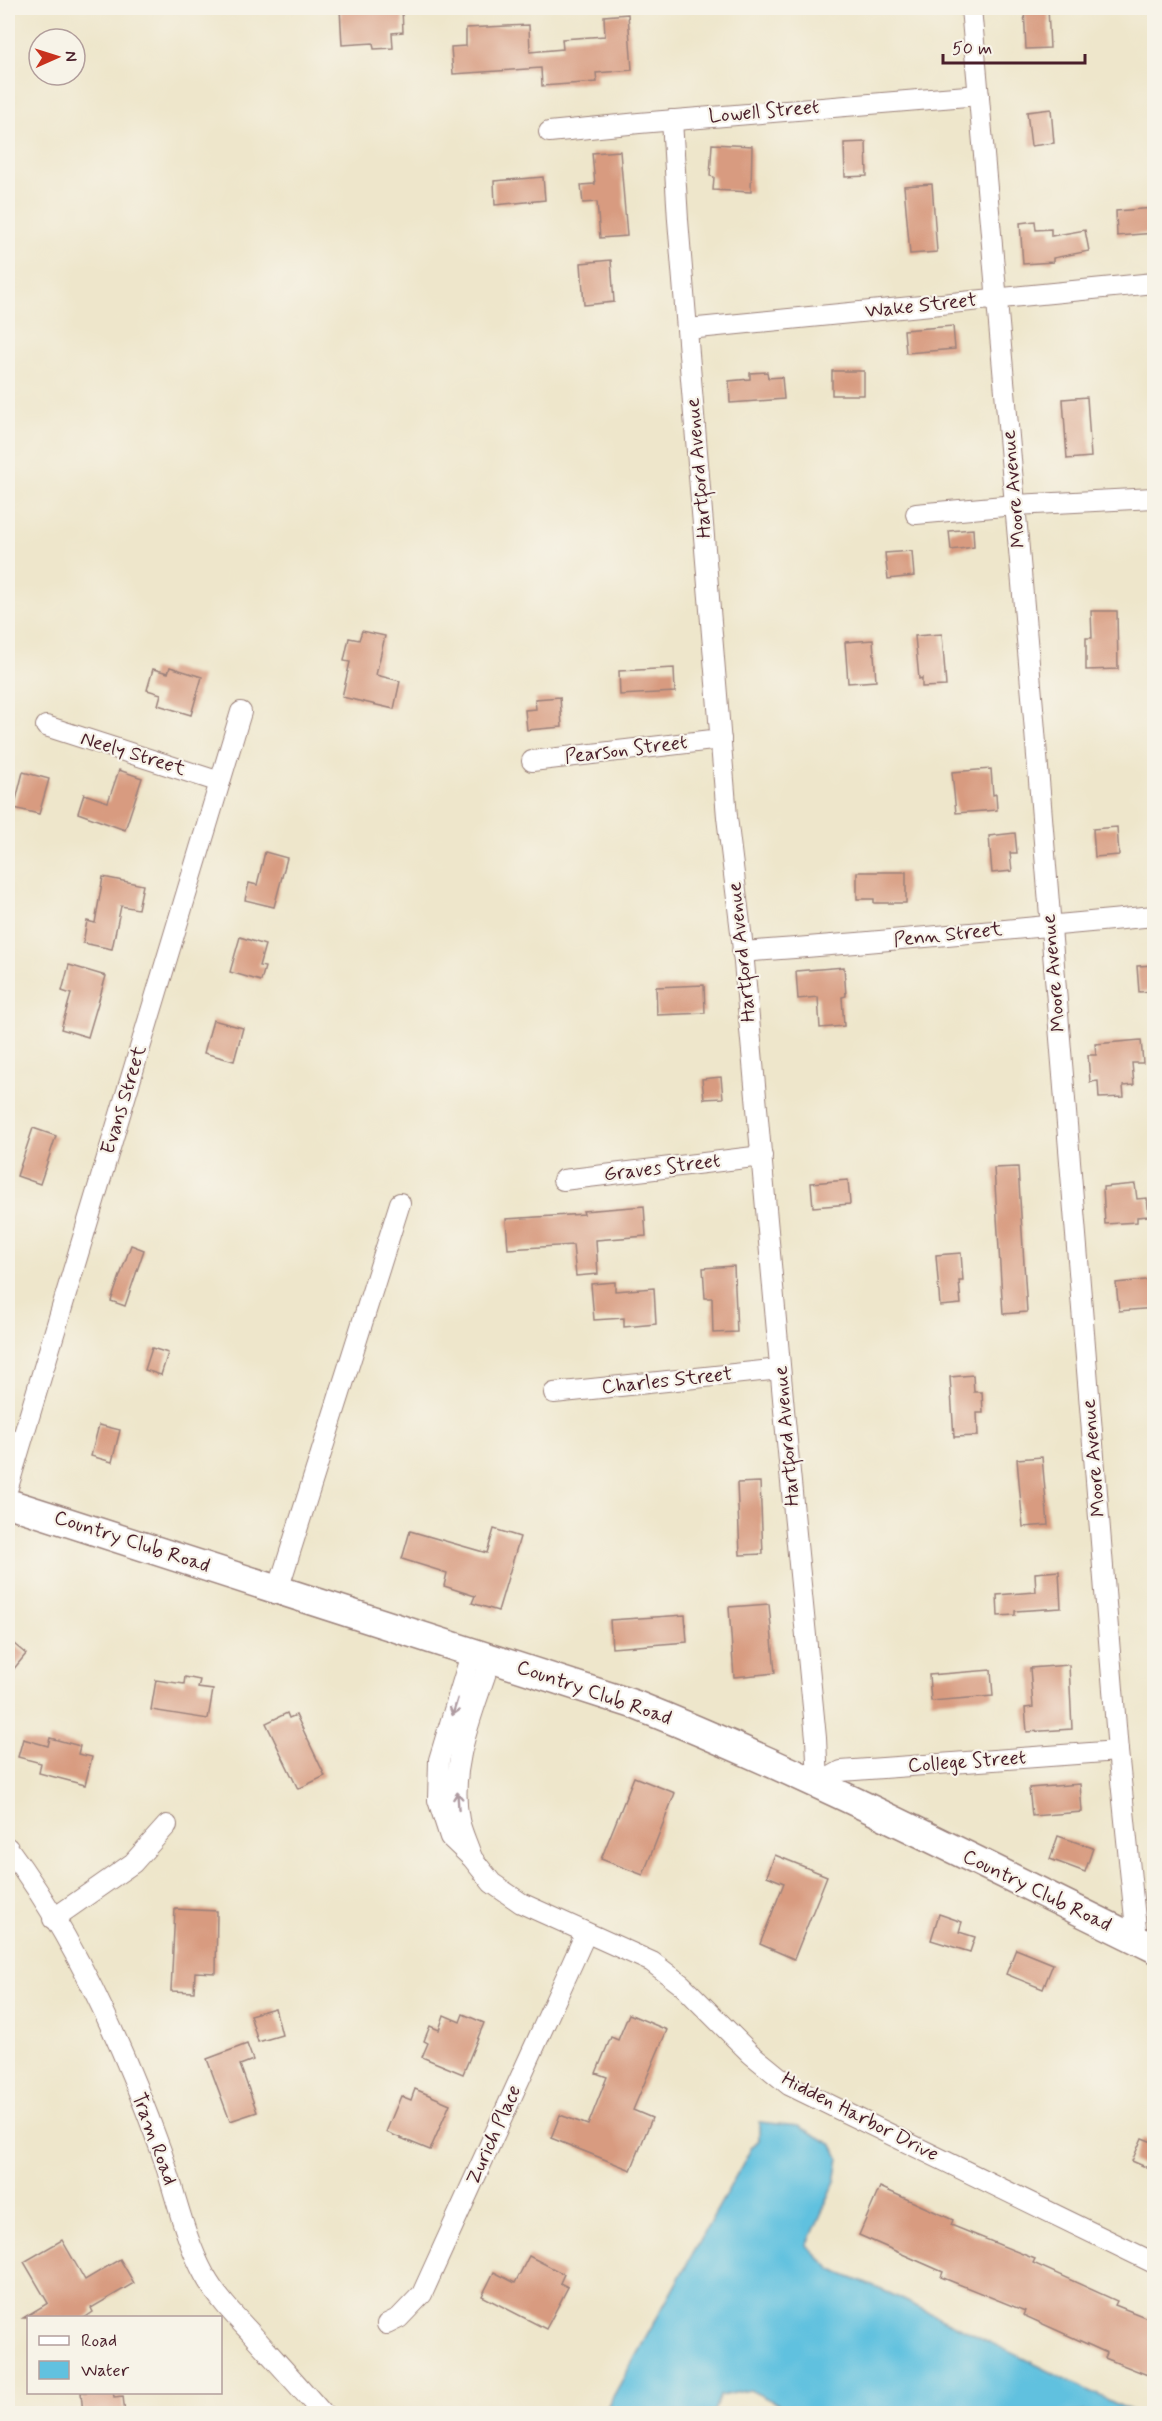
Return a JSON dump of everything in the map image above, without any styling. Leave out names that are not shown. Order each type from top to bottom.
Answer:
[{"type":"street","name":"Moore Avenue","points":[[971,8],[998,298],[1118,1751],[1146,1944]]},
{"type":"street","name":"Lowell Street","points":[[549,132],[979,95]]},
{"type":"street","name":"Hartford Avenue","points":[[672,120],[722,739],[816,1737],[818,1784]]},
{"type":"street","name":"Wake Street","points":[[688,329],[1155,283]]},
{"type":"street","points":[[916,514],[1015,505],[1155,498]]},
{"type":"street","name":"Evans Street","points":[[8,1487],[241,712]]},
{"type":"street","name":"Neely Street","points":[[46,726],[220,782]]},
{"type":"street","name":"Pearson Street","points":[[532,761],[722,739]]},
{"type":"street","name":"Penn Street","points":[[742,952],[914,940],[1050,924],[1155,916]]},
{"type":"street","name":"Graves Street","points":[[563,1180],[762,1156]]},
{"type":"street","points":[[278,1590],[400,1203]]},
{"type":"street","name":"Charles Street","points":[[554,1393],[780,1370]]},
{"type":"street","name":"Country Club Road","points":[[8,1503],[633,1704],[708,1734],[818,1784],[1146,1944]]},
{"type":"street","name":"Hidden Harbor Drive","points":[[481,1654],[439,1760],[438,1800],[450,1837],[472,1858],[492,1883],[521,1904],[652,1962],[682,1985],[751,2054],[789,2085],[1155,2263]]},
{"type":"street","name":"College Street","points":[[818,1784],[841,1771],[1118,1751]]},
{"type":"street","points":[[53,1919],[133,1863],[167,1825]]},
{"type":"street","name":"Tram Road","points":[[8,1848],[89,1981],[161,2151],[188,2235],[205,2276],[232,2312],[323,2414]]},
{"type":"street","name":"Zurich Place","points":[[387,2324],[399,2318],[422,2294],[586,1933]]},
{"type":"water","points":[[759,2122],[799,2126],[833,2145],[836,2151],[839,2158],[835,2182],[807,2246],[832,2270],[889,2293],[1135,2413],[796,2413],[750,2390],[720,2396],[713,2413],[604,2413],[752,2147],[759,2140]]},
{"type":"building","points":[[340,8],[402,8],[403,32],[392,33],[393,48],[374,49],[373,43],[342,45]]},
{"type":"building","points":[[1024,8],[1048,8],[1050,48],[1026,49]]},
{"type":"building","points":[[628,14],[632,70],[596,73],[597,82],[542,86],[541,68],[453,74],[451,47],[466,46],[466,28],[529,25],[530,52],[563,49],[562,39],[605,36],[604,16]]},
{"type":"building","points":[[1051,109],[1054,143],[1031,146],[1027,112]]},
{"type":"building","points":[[866,142],[867,176],[845,177],[844,143]]},
{"type":"building","points":[[712,144],[752,146],[751,192],[713,190],[714,177],[710,176]]},
{"type":"building","points":[[620,151],[627,236],[600,238],[597,202],[583,203],[581,185],[595,184],[592,153]]},
{"type":"building","points":[[543,177],[545,200],[495,205],[494,181]]},
{"type":"building","points":[[932,184],[937,252],[910,254],[904,186]]},
{"type":"building","points":[[1155,208],[1155,233],[1117,236],[1116,211]]},
{"type":"building","points":[[1035,221],[1036,230],[1051,229],[1051,236],[1085,230],[1089,251],[1053,258],[1053,262],[1023,264],[1020,223]]},
{"type":"building","points":[[611,260],[614,302],[584,305],[581,263]]},
{"type":"building","points":[[953,326],[955,349],[906,353],[904,330]]},
{"type":"building","points":[[832,371],[864,371],[864,395],[832,395]]},
{"type":"building","points":[[767,372],[768,378],[782,377],[784,399],[730,403],[729,381],[750,379],[750,373]]},
{"type":"building","points":[[1087,397],[1091,457],[1067,459],[1063,399]]},
{"type":"building","points":[[973,529],[974,547],[951,550],[949,531]]},
{"type":"building","points":[[912,551],[914,576],[888,579],[885,553]]},
{"type":"building","points":[[1091,611],[1117,611],[1118,669],[1086,670],[1086,638],[1092,638]]},
{"type":"building","points":[[362,631],[385,636],[376,675],[400,681],[394,709],[342,697],[350,662],[344,661],[349,638],[359,640]]},
{"type":"building","points":[[942,634],[946,686],[922,687],[922,678],[919,679],[915,636]]},
{"type":"building","points":[[873,640],[876,681],[848,683],[845,642]]},
{"type":"building","points":[[170,667],[202,677],[191,715],[158,705],[161,694],[147,690],[153,669],[168,673]]},
{"type":"building","points":[[674,668],[675,692],[620,695],[619,671]]},
{"type":"building","points":[[560,697],[562,727],[527,730],[525,710],[536,709],[535,699]]},
{"type":"building","points":[[991,769],[997,810],[956,813],[952,772]]},
{"type":"building","points":[[119,770],[142,778],[125,830],[78,813],[84,794],[108,802]]},
{"type":"building","points":[[23,772],[49,779],[39,814],[14,808]]},
{"type":"building","points":[[1117,827],[1119,855],[1095,857],[1093,829]]},
{"type":"building","points":[[1015,833],[1017,853],[1010,853],[1012,871],[992,873],[989,836]]},
{"type":"building","points":[[265,852],[287,858],[274,907],[245,900],[249,883],[257,885]]},
{"type":"building","points":[[857,872],[906,872],[906,903],[874,903],[874,899],[857,899]]},
{"type":"building","points":[[103,877],[143,885],[138,909],[121,906],[112,949],[83,943],[87,921],[95,923]]},
{"type":"building","points":[[240,937],[265,945],[259,966],[265,967],[261,981],[230,972]]},
{"type":"building","points":[[69,965],[106,976],[88,1037],[61,1029],[71,994],[62,991]]},
{"type":"building","points":[[1155,965],[1155,991],[1139,992],[1137,966]]},
{"type":"building","points":[[844,967],[846,996],[842,997],[844,1026],[820,1028],[818,997],[798,999],[796,971]]},
{"type":"building","points":[[704,985],[705,1013],[657,1015],[656,987]]},
{"type":"building","points":[[213,1020],[243,1028],[234,1061],[204,1053]]},
{"type":"building","points":[[1141,1040],[1143,1063],[1132,1063],[1134,1085],[1123,1086],[1124,1097],[1099,1098],[1098,1081],[1090,1082],[1088,1055],[1096,1055],[1095,1044]]},
{"type":"building","points":[[721,1077],[723,1098],[704,1099],[702,1079]]},
{"type":"building","points":[[33,1128],[56,1136],[40,1184],[17,1176]]},
{"type":"building","points":[[1018,1167],[1027,1312],[1003,1314],[994,1168]]},
{"type":"building","points":[[848,1180],[850,1204],[813,1207],[811,1183]]},
{"type":"building","points":[[1135,1184],[1137,1199],[1147,1198],[1149,1216],[1137,1217],[1137,1222],[1105,1224],[1103,1187]]},
{"type":"building","points":[[644,1206],[646,1236],[596,1240],[598,1274],[576,1276],[573,1245],[508,1249],[506,1219],[584,1214],[583,1211]]},
{"type":"building","points":[[131,1245],[144,1250],[125,1306],[111,1301]]},
{"type":"building","points":[[961,1253],[963,1281],[959,1281],[961,1304],[940,1306],[936,1255]]},
{"type":"building","points":[[734,1266],[737,1332],[713,1333],[712,1298],[705,1298],[703,1268]]},
{"type":"building","points":[[1155,1279],[1155,1308],[1119,1311],[1116,1283]]},
{"type":"building","points":[[615,1282],[615,1291],[654,1288],[656,1324],[624,1327],[624,1318],[594,1320],[591,1284]]},
{"type":"building","points":[[152,1348],[168,1353],[161,1375],[145,1370]]},
{"type":"building","points":[[973,1375],[974,1392],[982,1392],[983,1413],[977,1413],[978,1436],[954,1437],[950,1377]]},
{"type":"building","points":[[99,1425],[120,1430],[112,1462],[91,1456]]},
{"type":"building","points":[[1042,1457],[1048,1525],[1023,1527],[1017,1459]]},
{"type":"building","points":[[760,1482],[763,1554],[740,1555],[737,1483]]},
{"type":"building","points":[[494,1529],[520,1537],[498,1611],[472,1603],[475,1596],[444,1586],[447,1573],[402,1559],[410,1531],[487,1553]]},
{"type":"building","points":[[1059,1571],[1061,1608],[1015,1611],[1015,1615],[998,1616],[997,1595],[1036,1592],[1035,1573]]},
{"type":"building","points":[[769,1604],[775,1673],[734,1677],[729,1607]]},
{"type":"building","points":[[685,1615],[687,1642],[612,1648],[610,1620]]},
{"type":"building","points":[[14,1644],[26,1654],[8,1676],[8,1653]]},
{"type":"building","points":[[1069,1665],[1072,1729],[1027,1732],[1025,1708],[1033,1707],[1030,1668]]},
{"type":"building","points":[[991,1670],[993,1696],[931,1701],[929,1675]]},
{"type":"building","points":[[185,1677],[200,1680],[198,1688],[213,1690],[208,1719],[151,1710],[156,1680],[184,1684]]},
{"type":"building","points":[[287,1713],[289,1718],[296,1715],[325,1776],[298,1789],[266,1723]]},
{"type":"building","points":[[50,1738],[80,1746],[78,1754],[92,1757],[85,1785],[39,1773],[41,1763],[18,1757],[23,1739],[48,1746]]},
{"type":"building","points":[[634,1777],[675,1793],[643,1875],[601,1859]]},
{"type":"building","points":[[1080,1784],[1082,1812],[1032,1816],[1029,1788]]},
{"type":"building","points":[[1058,1836],[1093,1848],[1085,1872],[1050,1859]]},
{"type":"building","points":[[775,1855],[827,1876],[794,1959],[760,1944],[784,1883],[767,1876]]},
{"type":"building","points":[[175,1909],[217,1911],[216,1973],[195,1972],[194,1992],[171,1991]]},
{"type":"building","points":[[939,1914],[962,1922],[959,1932],[975,1937],[970,1952],[931,1940]]},
{"type":"building","points":[[1016,1949],[1053,1964],[1043,1989],[1006,1974]]},
{"type":"building","points":[[275,2008],[282,2035],[258,2042],[250,2015]]},
{"type":"building","points":[[463,2014],[484,2023],[463,2074],[422,2057],[428,2043],[424,2041],[430,2026],[439,2030],[444,2015],[460,2022]]},
{"type":"building","points":[[629,2014],[667,2030],[633,2110],[652,2118],[631,2170],[551,2138],[560,2115],[588,2125],[607,2077],[596,2073],[611,2037],[618,2040]]},
{"type":"building","points":[[247,2044],[253,2060],[240,2065],[257,2112],[230,2121],[207,2059]]},
{"type":"building","points":[[415,2089],[450,2104],[430,2150],[386,2132],[401,2096],[411,2100]]},
{"type":"building","points":[[1142,2138],[1155,2143],[1155,2171],[1132,2161]]},
{"type":"building","points":[[880,2187],[953,2220],[951,2225],[1035,2259],[1033,2263],[1117,2301],[1115,2305],[1155,2321],[1155,2378],[1105,2358],[1107,2353],[1023,2315],[1025,2311],[941,2277],[943,2272],[859,2235]]},
{"type":"building","points":[[62,2240],[85,2280],[120,2259],[134,2283],[91,2308],[93,2312],[87,2316],[27,2316],[23,2318],[48,2303],[24,2262]]},
{"type":"building","points":[[529,2256],[564,2274],[560,2283],[568,2287],[546,2329],[482,2296],[494,2272],[515,2283]]},
{"type":"building","points":[[81,2394],[123,2396],[125,2414],[83,2414]]}]
